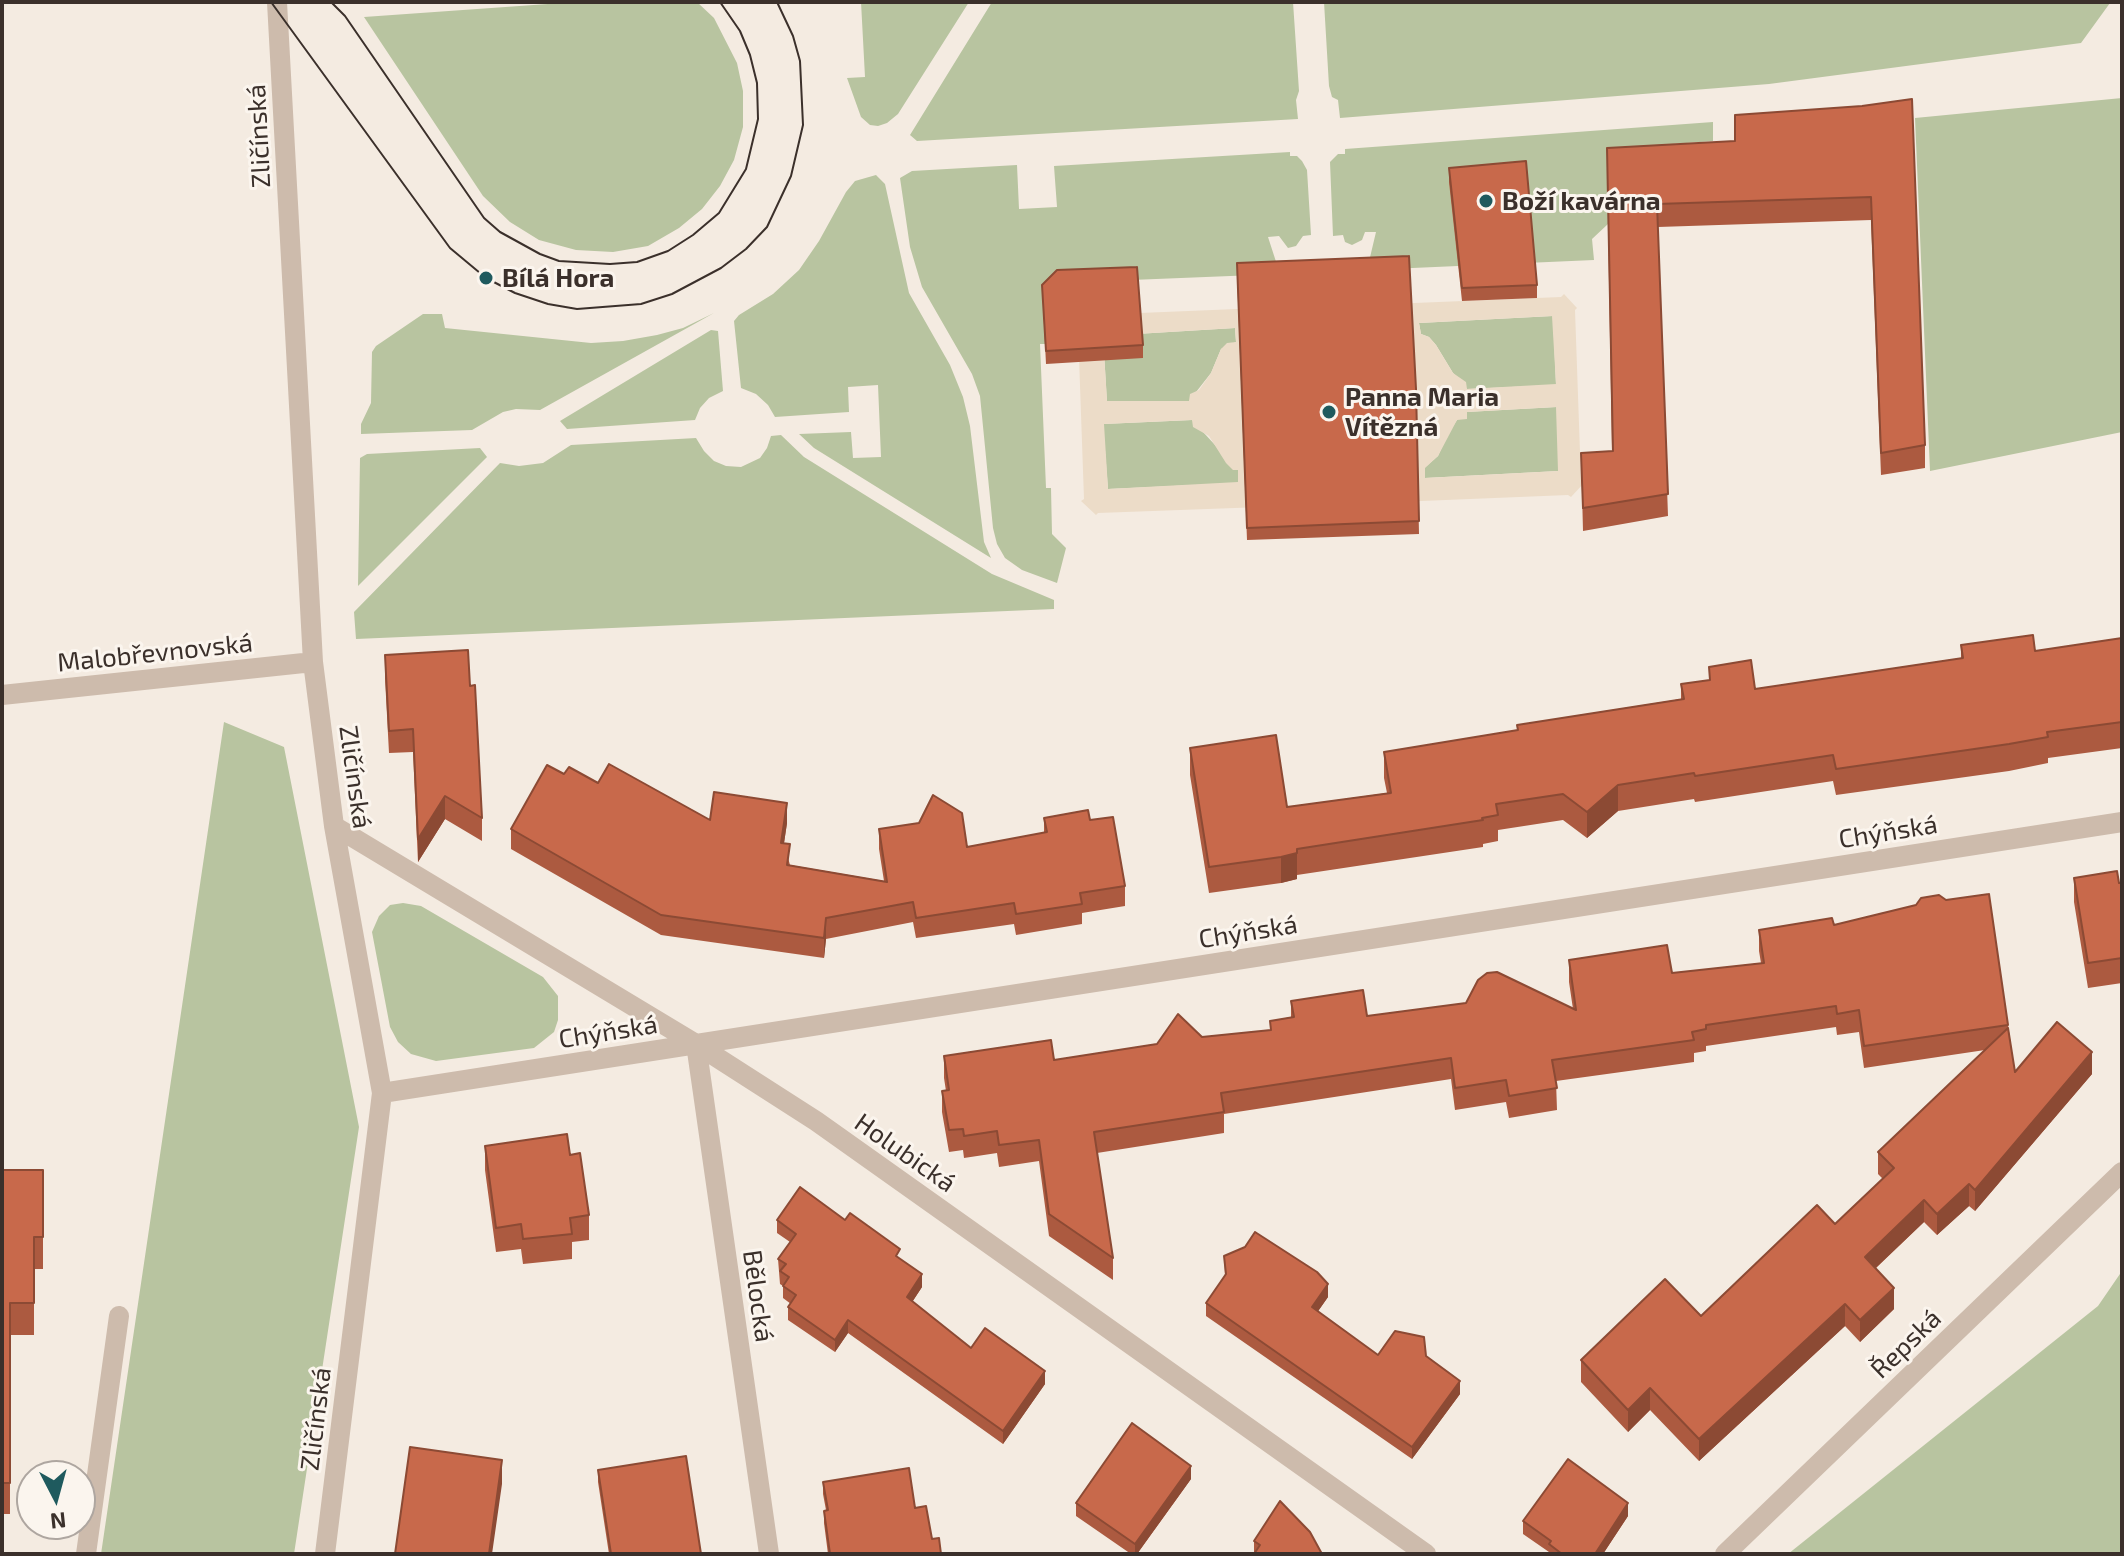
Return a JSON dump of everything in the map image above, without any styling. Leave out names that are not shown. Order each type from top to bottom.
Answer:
[{"type":"street","name":"Zličínská","points":[[277,2],[313,662],[334,826],[382,1093],[325,1554]]},
{"type":"street","name":"Malobřevnovská","points":[[2,695],[313,662]]},
{"type":"street","name":"Chýňská","points":[[382,1093],[2122,822]]},
{"type":"street","name":"Holubická","points":[[334,826],[696,1044],[816,1121],[1426,1554]]},
{"type":"street","name":"Bělocká","points":[[696,1044],[769,1554]]},
{"type":"street","name":"Řepská","points":[[1725,1554],[2122,1172]]},
{"type":"street","points":[[86,1554],[119,1316]]},
{"type":"green space","points":[[576,2],[697,2],[714,18],[737,63],[743,91],[743,127],[734,160],[720,186],[702,209],[679,228],[648,246],[613,252],[576,250],[539,240],[510,222],[483,196],[364,17]]},
{"type":"green space","points":[[861,2],[969,2],[898,114],[878,126],[870,125],[861,117],[847,78],[865,77]]},
{"type":"green space","points":[[992,2],[1293,2],[1298,119],[917,141],[910,135]]},
{"type":"green space","points":[[1324,2],[2110,3],[2081,43],[1769,84],[1340,118],[1338,100],[1332,97],[1329,86]]},
{"type":"green space","points":[[2122,98],[2122,432],[1930,471],[1915,118]]},
{"type":"green space","points":[[1713,122],[1713,141],[1607,149],[1608,224],[1592,239],[1594,260],[1367,270],[1376,232],[1365,232],[1362,240],[1352,245],[1345,242],[1343,235],[1333,236],[1330,162],[1338,154],[1345,154],[1345,149]]},
{"type":"green space","points":[[1290,152],[1290,156],[1297,156],[1307,170],[1311,235],[1303,236],[1296,246],[1288,248],[1279,236],[1268,237],[1280,274],[1057,283],[1045,344],[1040,344],[1046,488],[1051,488],[1052,534],[1066,548],[1057,583],[1022,570],[1005,558],[997,544],[980,396],[972,374],[922,287],[910,247],[900,178],[912,171],[1017,165],[1019,209],[1057,207],[1054,166]]},
{"type":"green space","points":[[876,175],[885,184],[909,293],[950,365],[963,397],[970,426],[984,542],[991,558],[814,448],[799,434],[851,432],[853,458],[881,457],[878,385],[848,387],[849,412],[775,417],[756,394],[741,388],[734,321],[773,294],[799,270],[846,192],[855,181]]},
{"type":"green space","points":[[714,313],[540,410],[503,412],[472,430],[361,434],[361,424],[371,403],[372,352],[376,346],[423,314],[442,314],[445,328],[591,343],[657,335],[683,328]]},
{"type":"green space","points":[[1553,316],[1556,385],[1467,389],[1436,345],[1421,334],[1419,323]]},
{"type":"green space","points":[[1235,328],[1236,342],[1221,349],[1211,373],[1189,401],[1107,402],[1103,336]]},
{"type":"green space","points":[[711,330],[718,331],[723,391],[709,398],[695,420],[567,429],[560,421]]},
{"type":"green space","points":[[1557,407],[1559,471],[1425,478],[1424,468],[1438,456],[1447,435],[1466,412]]},
{"type":"green space","points":[[1192,420],[1238,470],[1239,483],[1108,489],[1103,424]]},
{"type":"green space","points":[[781,435],[804,457],[992,574],[1054,600],[1054,609],[356,639],[354,612],[500,463],[519,466],[543,463],[571,445],[696,438],[714,461],[741,467],[760,458],[771,436]]},
{"type":"green space","points":[[480,448],[487,457],[358,586],[360,458],[367,454]]},
{"type":"green space","points":[[224,722],[284,747],[359,1127],[294,1554],[101,1554]]},
{"type":"green space","points":[[403,903],[421,906],[543,977],[558,996],[558,1020],[554,1032],[534,1048],[436,1061],[411,1054],[398,1042],[390,1027],[372,932],[379,916],[390,905]]},
{"type":"green space","points":[[2122,1271],[2122,1554],[1788,1554],[2098,1306]]},
{"type":"shaded area","points":[[1564,294],[1577,308],[1581,481],[1584,483],[1571,497],[1348,504],[1341,306],[1561,297]],"holes":[[[1552,316],[1556,384],[1467,389],[1466,382],[1453,373],[1436,345],[1421,334],[1419,323]],[[1556,407],[1558,471],[1425,478],[1425,468],[1438,456],[1457,420],[1467,419],[1467,412]]]},
{"type":"shaded area","points":[[1310,306],[1241,388],[1243,429],[1317,505],[1096,515],[1081,501],[1084,499],[1078,329],[1091,315]],"holes":[[[1235,328],[1236,342],[1227,343],[1221,349],[1211,373],[1199,390],[1190,394],[1189,401],[1107,401],[1103,336]],[[1192,420],[1193,427],[1209,436],[1226,463],[1233,470],[1238,470],[1238,482],[1108,489],[1104,424]]]},
{"type":"building","points":[[1912,99],[1925,445],[1881,453],[1871,197],[1657,204],[1668,494],[1583,508],[1581,453],[1613,451],[1607,148],[1735,141],[1735,115],[1862,106]]},
{"type":"building","points":[[1526,161],[1537,285],[1462,288],[1449,168]]},
{"type":"building","points":[[1409,256],[1419,521],[1247,528],[1237,263]]},
{"type":"building","points":[[1137,267],[1143,345],[1046,351],[1042,285],[1057,270]]},
{"type":"building","points":[[2033,635],[2035,651],[2122,638],[2122,722],[2047,732],[2048,737],[2009,744],[1836,769],[1833,755],[1618,785],[1587,812],[1563,794],[1496,804],[1498,815],[1483,820],[1297,849],[1297,853],[1281,857],[1209,867],[1190,748],[1276,735],[1287,807],[1391,793],[1384,752],[1518,730],[1517,725],[1684,699],[1681,684],[1710,680],[1709,667],[1751,660],[1755,689],[1963,658],[1961,645]]},
{"type":"building","points":[[468,650],[470,686],[475,685],[482,818],[445,796],[418,839],[413,729],[389,731],[385,655]]},
{"type":"building","points":[[609,764],[710,820],[714,792],[787,803],[781,843],[790,844],[787,865],[887,882],[879,829],[919,823],[933,795],[962,813],[967,847],[1047,832],[1044,818],[1088,810],[1090,820],[1113,817],[1125,886],[1080,893],[1082,904],[1016,914],[1014,903],[916,918],[913,902],[826,918],[824,938],[661,915],[511,829],[547,765],[564,774],[569,767],[598,783]]},
{"type":"building","points":[[2117,871],[2119,883],[2122,883],[2122,958],[2088,963],[2074,878]]},
{"type":"building","points":[[1989,894],[2008,1025],[1864,1046],[1859,1010],[1837,1014],[1836,1006],[1706,1025],[1706,1029],[1692,1032],[1694,1040],[1552,1060],[1557,1088],[1509,1096],[1506,1080],[1455,1088],[1451,1058],[1221,1093],[1224,1112],[1094,1132],[1113,1258],[1049,1214],[1039,1140],[999,1145],[997,1131],[964,1136],[963,1129],[949,1130],[942,1091],[949,1090],[944,1056],[1051,1040],[1054,1060],[1157,1044],[1178,1014],[1202,1037],[1271,1030],[1270,1021],[1294,1017],[1291,1001],[1363,990],[1367,1016],[1466,1003],[1478,980],[1487,973],[1497,972],[1576,1010],[1569,960],[1667,945],[1672,973],[1764,963],[1759,930],[1832,918],[1834,925],[1916,905],[1921,898],[1939,895],[1946,900]]},
{"type":"building","points":[[2057,1022],[2092,1052],[1975,1190],[1969,1184],[1937,1214],[1924,1200],[1865,1257],[1894,1288],[1860,1320],[1845,1304],[1699,1439],[1650,1388],[1628,1410],[1581,1360],[1665,1279],[1701,1316],[1817,1205],[1835,1224],[1894,1168],[1878,1152],[2008,1028],[2015,1072]]},
{"type":"building","points":[[567,1134],[570,1155],[580,1153],[589,1215],[570,1218],[572,1234],[523,1239],[521,1224],[496,1228],[485,1146]]},
{"type":"building","points":[[2,1170],[43,1170],[43,1237],[34,1237],[34,1303],[10,1303],[10,1483],[2,1483]]},
{"type":"building","points":[[800,1187],[845,1220],[850,1213],[900,1249],[896,1256],[922,1274],[907,1297],[971,1348],[985,1328],[1045,1371],[1003,1431],[848,1320],[835,1340],[788,1307],[796,1295],[783,1286],[789,1277],[780,1271],[786,1264],[778,1259],[796,1234],[777,1220]]},
{"type":"building","points":[[1255,1232],[1317,1272],[1328,1284],[1312,1307],[1378,1355],[1395,1331],[1424,1337],[1426,1356],[1460,1381],[1412,1447],[1206,1303],[1226,1274],[1224,1256],[1245,1247]]},
{"type":"building","points":[[1132,1423],[1191,1466],[1135,1544],[1076,1503]]},
{"type":"building","points":[[410,1447],[502,1460],[489,1554],[395,1554]]},
{"type":"building","points":[[686,1456],[701,1554],[611,1554],[598,1470]]},
{"type":"building","points":[[1568,1459],[1628,1503],[1595,1554],[1562,1554],[1549,1544],[1551,1541],[1523,1521]]},
{"type":"building","points":[[909,1468],[915,1508],[926,1506],[932,1539],[939,1538],[941,1554],[830,1554],[823,1482]]},
{"type":"building","points":[[1280,1501],[1310,1532],[1322,1554],[1254,1554],[1260,1545],[1254,1541]]},
{"type":"tram line","points":[[271,2],[450,248],[486,278],[515,293],[548,304],[577,309],[641,304],[672,294],[721,268],[746,249],[767,227],[791,176],[803,125],[800,61],[793,36],[777,2]]},
{"type":"tram line","points":[[331,2],[345,16],[484,218],[500,232],[559,261],[610,264],[637,262],[668,251],[693,235],[719,213],[746,169],[758,119],[757,83],[740,31],[720,2]]},
{"type":"place","name":"Boží kavárna","points":[[1486,201]]},
{"type":"place","name":"Bílá Hora","points":[[486,278]]},
{"type":"place","name":"Panna Maria Vítězná","points":[[1329,412]]}]
